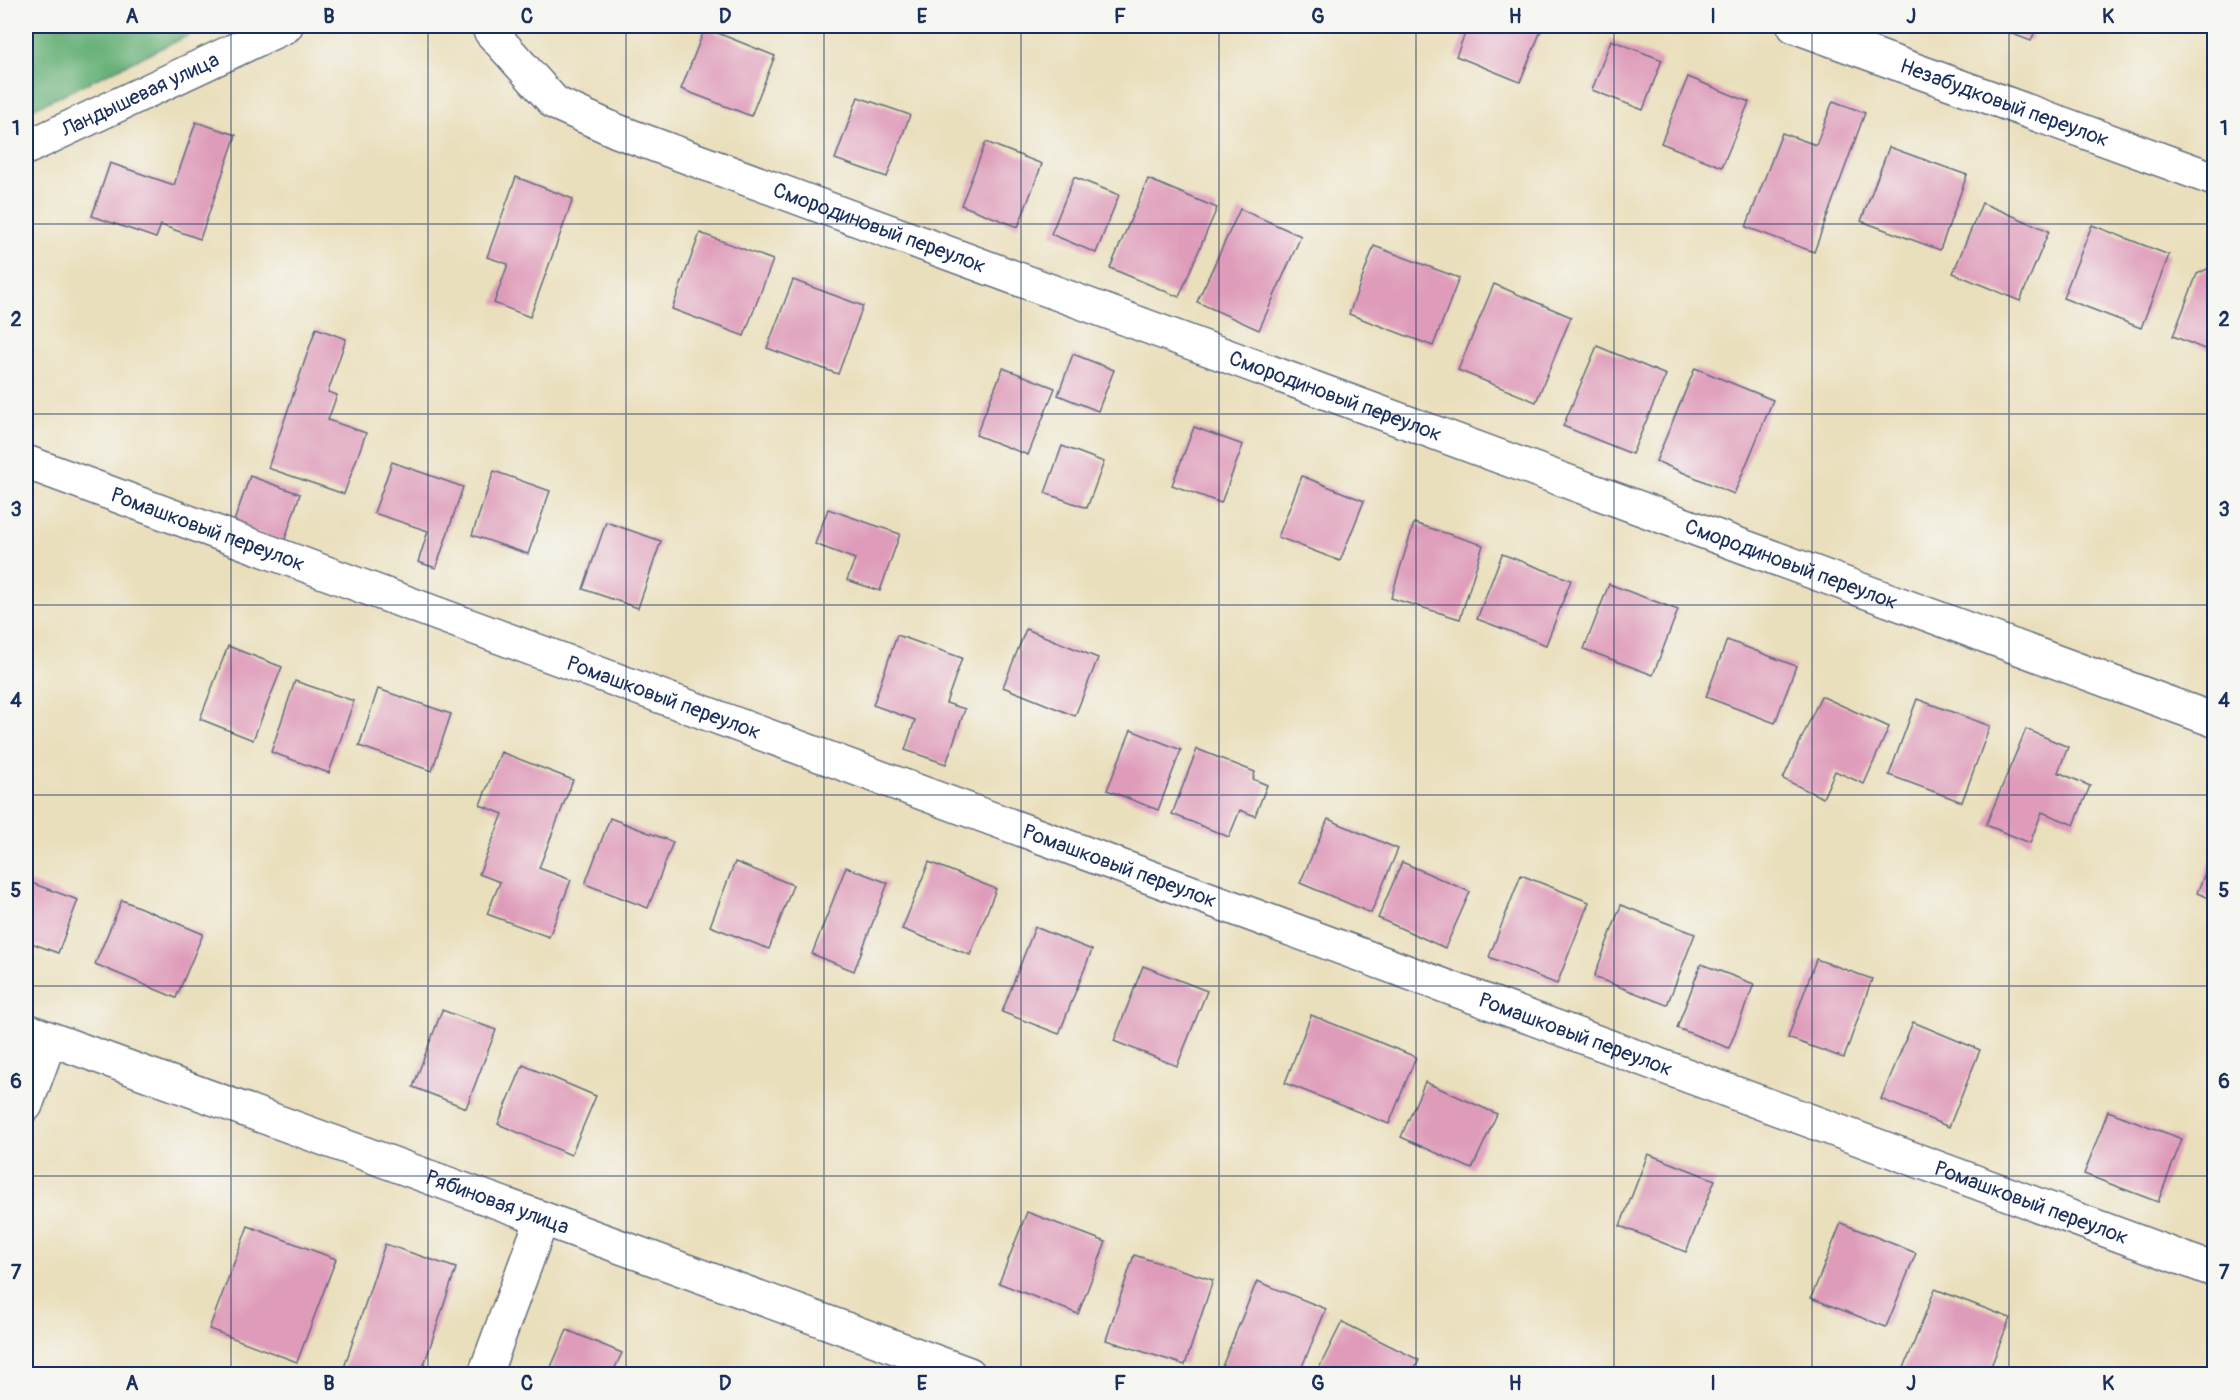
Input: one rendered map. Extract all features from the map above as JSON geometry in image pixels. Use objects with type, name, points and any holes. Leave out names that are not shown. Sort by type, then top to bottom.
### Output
[{"type":"street","name":"Ландышевая улица","points":[[26,148],[286,26]]},
{"type":"street","name":"Смородиновый переулок","points":[[488,26],[555,103],[616,130],[2214,720]]},
{"type":"street","name":"Незабудковый переулок","points":[[1794,26],[2214,179]]},
{"type":"street","name":"Ромашковый переулок","points":[[26,462],[2214,1270]]},
{"type":"street","points":[[26,1105],[38,1035]]},
{"type":"street","name":"Рябиновая улица","points":[[38,1035],[969,1374]]},
{"type":"street","points":[[485,1374],[542,1219]]},
{"type":"green space","points":[[26,26],[208,26],[26,112]]},
{"type":"building","points":[[1468,26],[1543,26],[1520,82],[1456,56]]},
{"type":"building","points":[[1992,26],[2037,26],[2031,41]]},
{"type":"building","points":[[705,28],[775,56],[751,116],[681,89]]},
{"type":"building","points":[[1611,40],[1662,60],[1643,110],[1592,90]]},
{"type":"building","points":[[1688,77],[1749,102],[1722,167],[1661,143]]},
{"type":"building","points":[[858,97],[910,115],[887,177],[835,159]]},
{"type":"building","points":[[1833,101],[1865,113],[1814,252],[1746,227],[1782,133],[1816,145]]},
{"type":"building","points":[[196,122],[236,135],[200,239],[161,225],[156,238],[92,216],[110,163],[174,185]]},
{"type":"building","points":[[986,142],[1042,164],[1018,227],[961,205]]},
{"type":"building","points":[[1889,147],[1967,175],[1940,250],[1861,221]]},
{"type":"building","points":[[516,177],[573,199],[530,317],[494,303],[508,264],[487,257]]},
{"type":"building","points":[[1074,177],[1119,195],[1096,253],[1051,234]]},
{"type":"building","points":[[1148,179],[1217,208],[1179,297],[1110,268]]},
{"type":"building","points":[[1982,203],[2049,231],[2020,301],[1953,273]]},
{"type":"building","points":[[1240,209],[1301,236],[1259,330],[1197,302]]},
{"type":"building","points":[[2092,225],[2169,255],[2141,328],[2063,298]]},
{"type":"building","points":[[700,233],[773,260],[744,336],[672,309]]},
{"type":"building","points":[[1374,246],[1459,278],[1433,346],[1349,314]]},
{"type":"building","points":[[2211,267],[2214,268],[2214,353],[2173,336],[2197,274]]},
{"type":"building","points":[[793,280],[863,306],[838,374],[767,348]]},
{"type":"building","points":[[1494,284],[1571,317],[1536,402],[1458,370]]},
{"type":"building","points":[[316,328],[346,339],[328,392],[337,395],[328,420],[366,433],[344,494],[268,468]]},
{"type":"building","points":[[1597,346],[1666,375],[1632,454],[1563,426]]},
{"type":"building","points":[[1073,354],[1114,370],[1098,411],[1058,395]]},
{"type":"building","points":[[1003,368],[1055,388],[1028,455],[976,435]]},
{"type":"building","points":[[1695,368],[1773,400],[1734,494],[1656,461]]},
{"type":"building","points":[[1194,427],[1243,445],[1221,503],[1172,485]]},
{"type":"building","points":[[1062,446],[1104,462],[1087,508],[1045,493]]},
{"type":"building","points":[[392,462],[463,487],[436,568],[418,562],[428,531],[374,513]]},
{"type":"building","points":[[494,471],[550,491],[528,554],[472,535]]},
{"type":"building","points":[[250,476],[300,494],[284,542],[233,524]]},
{"type":"building","points":[[1302,476],[1364,501],[1340,561],[1278,537]]},
{"type":"building","points":[[828,509],[900,534],[880,591],[847,580],[855,559],[815,544]]},
{"type":"building","points":[[606,522],[661,541],[638,608],[583,589]]},
{"type":"building","points":[[1414,523],[1483,545],[1460,619],[1391,598]]},
{"type":"building","points":[[1502,554],[1571,580],[1546,645],[1477,619]]},
{"type":"building","points":[[1609,584],[1678,610],[1653,675],[1584,649]]},
{"type":"building","points":[[1026,629],[1098,658],[1075,716],[1003,687]]},
{"type":"building","points":[[897,635],[962,658],[946,703],[965,709],[946,764],[905,750],[915,720],[873,705]]},
{"type":"building","points":[[1727,640],[1796,666],[1775,723],[1706,697]]},
{"type":"building","points":[[228,646],[282,667],[253,740],[200,719]]},
{"type":"building","points":[[295,681],[354,701],[329,773],[271,752]]},
{"type":"building","points":[[378,689],[451,714],[432,771],[359,746]]},
{"type":"building","points":[[1821,696],[1889,727],[1864,784],[1835,771],[1823,798],[1783,779]]},
{"type":"building","points":[[1917,699],[1990,726],[1962,802],[1889,775]]},
{"type":"building","points":[[2026,729],[2068,747],[2058,772],[2090,786],[2074,825],[2042,812],[2030,843],[1986,825]]},
{"type":"building","points":[[1131,730],[1181,750],[1158,810],[1107,790]]},
{"type":"building","points":[[1197,749],[1255,772],[1253,779],[1267,785],[1255,816],[1240,810],[1229,837],[1172,814]]},
{"type":"building","points":[[501,752],[573,780],[539,868],[571,880],[549,937],[487,914],[500,882],[479,874],[503,814],[480,805]]},
{"type":"building","points":[[610,818],[673,842],[648,908],[585,884]]},
{"type":"building","points":[[1328,819],[1398,849],[1371,913],[1300,883]]},
{"type":"building","points":[[2214,851],[2214,900],[2197,893]]},
{"type":"building","points":[[735,862],[793,885],[769,949],[710,926]]},
{"type":"building","points":[[929,862],[996,889],[970,955],[902,929]]},
{"type":"building","points":[[1402,862],[1470,892],[1445,948],[1378,918]]},
{"type":"building","points":[[846,867],[888,883],[854,971],[812,954]]},
{"type":"building","points":[[1521,875],[1589,902],[1557,984],[1489,957]]},
{"type":"building","points":[[26,881],[78,900],[58,953],[26,941]]},
{"type":"building","points":[[122,900],[203,934],[176,998],[95,964]]},
{"type":"building","points":[[1621,905],[1695,934],[1667,1005],[1594,977]]},
{"type":"building","points":[[1035,927],[1092,950],[1059,1034],[1002,1012]]},
{"type":"building","points":[[1816,959],[1872,979],[1844,1058],[1788,1038]]},
{"type":"building","points":[[1701,964],[1754,984],[1729,1048],[1677,1028]]},
{"type":"building","points":[[1143,966],[1207,991],[1177,1066],[1114,1041]]},
{"type":"building","points":[[442,1010],[496,1030],[466,1108],[413,1087]]},
{"type":"building","points":[[1311,1015],[1416,1057],[1389,1124],[1285,1083]]},
{"type":"building","points":[[1913,1022],[1980,1050],[1949,1127],[1881,1099]]},
{"type":"building","points":[[523,1065],[596,1096],[571,1155],[498,1124]]},
{"type":"building","points":[[1425,1082],[1497,1114],[1472,1169],[1401,1137]]},
{"type":"building","points":[[2108,1111],[2182,1139],[2158,1202],[2084,1174]]},
{"type":"building","points":[[1648,1154],[1715,1180],[1686,1252],[1620,1226]]},
{"type":"building","points":[[1027,1212],[1106,1242],[1078,1314],[999,1283]]},
{"type":"building","points":[[1841,1223],[1916,1253],[1886,1327],[1811,1298]]},
{"type":"building","points":[[248,1226],[336,1259],[297,1362],[209,1329]]},
{"type":"building","points":[[385,1244],[456,1268],[421,1374],[342,1374]]},
{"type":"building","points":[[1134,1255],[1213,1280],[1185,1365],[1106,1340]]},
{"type":"building","points":[[1257,1281],[1326,1309],[1299,1374],[1219,1374]]},
{"type":"building","points":[[1935,1289],[2010,1318],[1988,1374],[1921,1374],[1904,1368]]},
{"type":"building","points":[[1342,1322],[1419,1360],[1412,1374],[1316,1374]]},
{"type":"building","points":[[567,1330],[622,1353],[612,1374],[548,1374]]}]
